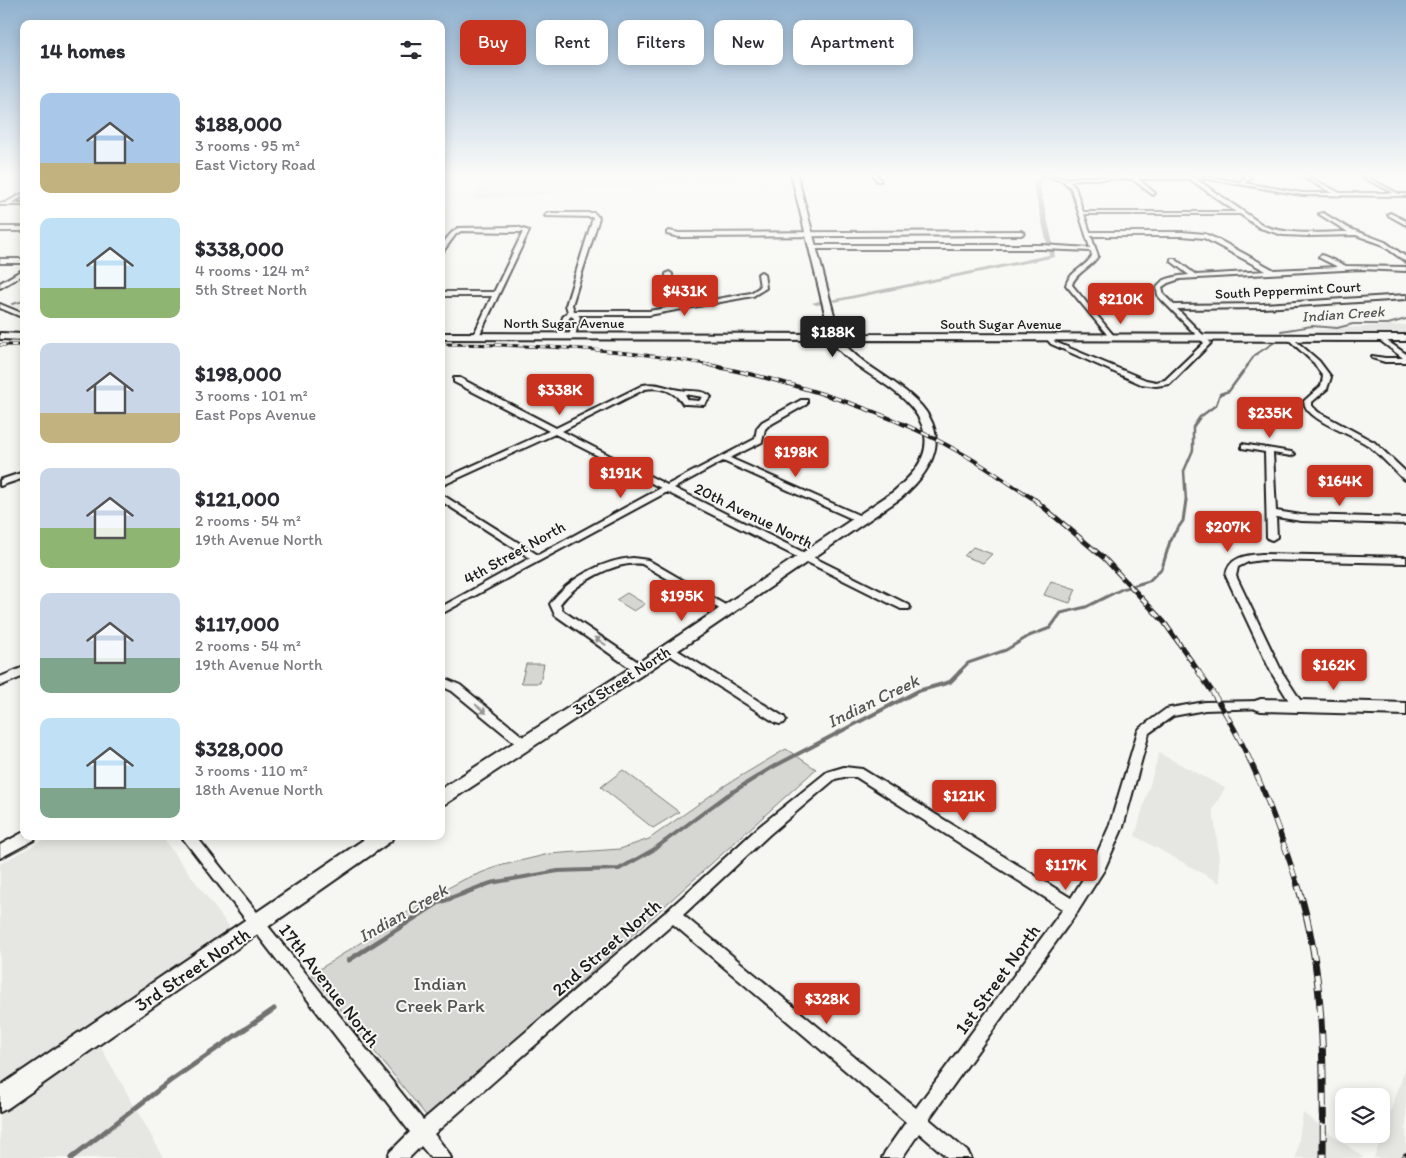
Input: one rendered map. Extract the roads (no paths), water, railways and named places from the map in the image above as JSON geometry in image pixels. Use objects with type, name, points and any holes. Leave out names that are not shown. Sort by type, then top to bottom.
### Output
[{"type":"street","points":[[0,229],[20,228]]},
{"type":"street","points":[[570,313],[569,305],[593,228]]},
{"type":"street","points":[[808,228],[836,338]]},
{"type":"street","points":[[1086,228],[1094,250],[1094,260],[1071,278],[1069,285],[1112,337]]},
{"type":"street","points":[[1265,228],[1278,232],[1356,233]]},
{"type":"street","points":[[1347,228],[1383,243],[1406,260]]},
{"type":"street","points":[[445,247],[458,230],[517,229],[526,231],[476,336]]},
{"type":"street","points":[[669,233],[679,235],[1022,234]]},
{"type":"street","points":[[1088,234],[1182,234],[1205,236],[1275,273]]},
{"type":"street","points":[[813,247],[1048,247],[1094,250]]},
{"type":"street","points":[[1322,257],[1346,268]]},
{"type":"street","points":[[1173,260],[1195,277]]},
{"type":"street","points":[[0,261],[20,261]]},
{"type":"street","points":[[1049,338],[1053,343],[1144,382],[1156,384],[1167,382],[1208,342],[1158,292],[1158,287],[1168,280],[1346,268],[1406,269]]},
{"type":"street","points":[[0,286],[20,274]]},
{"type":"street","points":[[669,274],[668,306],[671,309]]},
{"type":"street","points":[[560,336],[566,317],[570,313],[649,312],[753,294],[763,288],[761,274]]},
{"type":"street","points":[[445,294],[497,294]]},
{"type":"street","name":"South Peppermint Court","points":[[1172,307],[1263,306],[1406,297]]},
{"type":"street","points":[[0,306],[20,314]]},
{"type":"street","points":[[570,313],[577,317],[572,336]]},
{"type":"street","points":[[0,336],[20,337]]},
{"type":"street","name":"North Sugar Avenue","points":[[445,336],[836,338]]},
{"type":"street","points":[[1289,337],[1317,362],[1327,376],[1324,387],[1308,401],[1308,406],[1311,410],[1371,444],[1406,477]]},
{"type":"street","name":"South Sugar Avenue","points":[[836,338],[1406,338]]},
{"type":"street","name":"3rd Street North","points":[[445,795],[523,743],[640,669],[896,495],[918,476],[925,467],[931,446],[929,427],[921,412],[908,398],[851,360],[842,350],[836,338]]},
{"type":"street","points":[[1380,338],[1406,358]]},
{"type":"street","points":[[1374,357],[1385,360],[1406,358]]},
{"type":"street","name":"20th Avenue North","points":[[457,380],[905,607]]},
{"type":"street","points":[[445,481],[556,431],[643,387],[652,384],[659,385],[680,393]]},
{"type":"street","name":"4th Street North","points":[[445,609],[759,440],[761,428],[765,424],[804,402]]},
{"type":"street","points":[[1245,446],[1291,454]]},
{"type":"street","points":[[1269,450],[1272,537]]},
{"type":"street","points":[[723,458],[860,519]]},
{"type":"street","points":[[0,483],[20,476]]},
{"type":"street","points":[[445,500],[538,559]]},
{"type":"street","points":[[1271,513],[1300,518],[1406,521]]},
{"type":"street","points":[[1298,706],[1277,672],[1232,576],[1231,570],[1235,564],[1243,559],[1262,557],[1406,560]]},
{"type":"street","points":[[640,669],[559,613],[555,604],[559,597],[572,586],[608,567],[631,561],[645,562],[727,609]]},
{"type":"street","points":[[669,649],[780,720]]},
{"type":"street","points":[[0,682],[20,673]]},
{"type":"street","points":[[445,683],[456,688],[523,743]]},
{"type":"street","name":"1st Street North","points":[[891,1158],[1073,907],[1099,866],[1116,827],[1144,731],[1170,712],[1205,706],[1261,706]]},
{"type":"street","points":[[1261,706],[1406,709]]},
{"type":"street","name":"2nd Street North","points":[[396,1158],[422,1133],[673,915],[765,830],[831,776],[844,772],[858,772],[1073,907]]},
{"type":"street","points":[[0,852],[22,840]]},
{"type":"street","name":"17th Avenue North","points":[[191,840],[442,1158]]},
{"type":"street","name":"3rd Street North","points":[[0,1100],[378,840]]},
{"type":"street","points":[[673,915],[962,1158]]},
{"type":"waterway","points":[[1046,228],[1050,244]]},
{"type":"waterway","points":[[835,300],[1053,256],[1051,250]]},
{"type":"waterway","points":[[12,304],[20,302]]},
{"type":"waterway","points":[[816,303],[822,302]]},
{"type":"waterway","name":"Indian Creek","points":[[1281,331],[1312,326],[1337,328],[1353,324],[1388,324],[1406,319]]},
{"type":"waterway","name":"Indian Creek","points":[[1247,366],[1255,355],[1275,342]]},
{"type":"waterway","name":"Indian Creek","points":[[1186,500],[1184,471],[1193,450],[1193,427],[1200,417],[1216,405],[1220,394],[1229,391],[1248,365]]},
{"type":"waterway","name":"Indian Creek","points":[[959,672],[968,663],[1006,650],[1029,636],[1050,628],[1061,613],[1086,607],[1122,589],[1149,581],[1162,568],[1171,538],[1183,521],[1186,500]]},
{"type":"waterway","name":"Indian Creek","points":[[480,887],[491,883],[558,871],[619,869],[653,850],[726,796],[771,768],[918,691],[950,682],[961,671]]},
{"type":"waterway","name":"Indian Creek","points":[[349,960],[438,903],[483,886]]},
{"type":"waterway","name":"Indian Creek","points":[[71,1158],[170,1081],[274,1009]]},
{"type":"railway","points":[[445,344],[510,345],[613,351],[715,366]]},
{"type":"railway","points":[[0,345],[20,345]]},
{"type":"railway","points":[[709,365],[807,389],[871,411],[933,438],[963,454],[1037,501]]},
{"type":"railway","points":[[1035,500],[1104,558],[1164,622],[1199,672]]},
{"type":"railway","points":[[1198,671],[1230,721],[1257,775],[1279,830],[1298,887]]},
{"type":"railway","points":[[1298,886],[1307,918],[1318,986],[1323,1055],[1323,1158]]},
{"type":"park label","name":"Indian Creek Park","points":[[440,994]]}]
